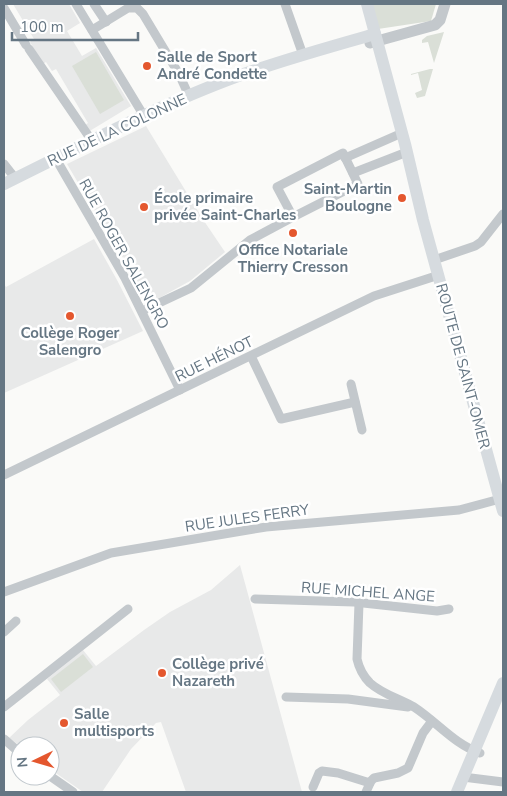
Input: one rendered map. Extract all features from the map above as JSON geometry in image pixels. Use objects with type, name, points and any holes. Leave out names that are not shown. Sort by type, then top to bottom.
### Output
[{"type":"main road","name":"ROUTE DE SAINT-OMER","points":[[359,4],[373,39]]},
{"type":"main road","name":"ROUTE DE SAINT-OMER","points":[[367,4],[373,39],[403,154],[439,275],[502,505]]},
{"type":"main road","name":"RUE DE LA COLONNE","points":[[9,181],[144,116],[237,76],[304,55],[373,39]]},
{"type":"main road","points":[[464,792],[467,777],[503,683]]},
{"type":"main road","points":[[477,752],[503,697]]},
{"type":"main road","points":[[457,792],[467,777]]},
{"type":"street","points":[[76,4],[144,116]]},
{"type":"street","points":[[94,4],[106,22]]},
{"type":"street","points":[[285,4],[304,55]]},
{"type":"street","points":[[373,39],[435,25],[440,20],[445,4]]},
{"type":"street","points":[[92,30],[130,7],[140,10],[179,74],[189,96]]},
{"type":"street","points":[[4,8],[28,47],[92,141]]},
{"type":"street","points":[[345,158],[398,134]]},
{"type":"street","points":[[142,311],[191,288],[250,240],[358,184],[343,153],[278,187],[293,217]]},
{"type":"street","points":[[353,173],[403,154]]},
{"type":"street","name":"RUE ROGER SALENGRO","points":[[56,159],[125,278],[180,390]]},
{"type":"street","points":[[4,164],[9,181]]},
{"type":"street","points":[[434,260],[475,246],[503,214]]},
{"type":"street","name":"RUE HÉNOT","points":[[4,475],[380,294],[439,275]]},
{"type":"street","points":[[250,356],[280,419],[355,402]]},
{"type":"street","points":[[351,384],[362,430]]},
{"type":"street","name":"RUE JULES FERRY","points":[[4,592],[111,553],[266,527],[502,505]]},
{"type":"street","name":"RUE MICHEL ANGE","points":[[254,599],[359,603],[433,611],[449,609]]},
{"type":"street","points":[[359,603],[357,655],[361,672],[374,686],[414,707],[456,742],[477,752]]},
{"type":"street","points":[[4,707],[128,609]]},
{"type":"street","points":[[4,632],[16,621]]},
{"type":"street","points":[[286,697],[348,699],[414,707]]},
{"type":"street","points":[[366,792],[374,778],[398,773],[408,768],[423,733],[432,721]]},
{"type":"street","points":[[313,787],[322,770],[370,783]]},
{"type":"street","points":[[467,777],[503,782]]},
{"type":"street","points":[[60,783],[73,792]]},
{"type":"shaded area","points":[[13,4],[69,4],[80,23],[67,31],[82,56],[96,48],[131,106],[88,132],[84,126],[88,123],[56,69],[52,71],[46,62],[43,64],[30,42],[34,39]]},
{"type":"shaded area","points":[[372,4],[436,4],[431,21],[378,29]]},
{"type":"shaded area","points":[[444,32],[434,63],[428,42],[422,43],[422,40],[427,36]]},
{"type":"shaded area","points":[[96,52],[124,100],[100,114],[72,66]]},
{"type":"shaded area","points":[[433,69],[425,96],[417,98],[415,93],[422,90],[418,73],[411,74]]},
{"type":"shaded area","name":"École primaire privée Saint-Charles","points":[[146,126],[225,252],[190,281],[152,302],[146,288],[140,287],[67,164]]},
{"type":"shaded area","name":"Collège Roger Salengro","points":[[94,239],[143,331],[4,393],[4,284],[6,287]]},
{"type":"shaded area","name":"Collège privé Nazareth","points":[[240,565],[302,792],[186,792],[161,722],[156,723],[131,749],[102,792],[83,792],[60,776],[60,736],[11,736],[60,695],[47,679],[83,650],[96,666],[170,612],[211,590]]},
{"type":"shaded area","points":[[83,654],[93,667],[61,692],[51,679]]},
{"type":"place","name":"Salle de Sport André Condette","points":[[147,66]]},
{"type":"place","name":"Saint-Martin Boulogne","points":[[402,198]]},
{"type":"place","name":"École primaire privée Saint-Charles","points":[[144,207]]},
{"type":"place","name":"Office Notariale Thierry Cresson","points":[[293,233]]},
{"type":"place","name":"Collège Roger Salengro","points":[[70,316]]},
{"type":"place","name":"Collège privé Nazareth","points":[[162,673]]},
{"type":"place","name":"Salle multisports","points":[[64,723]]}]
